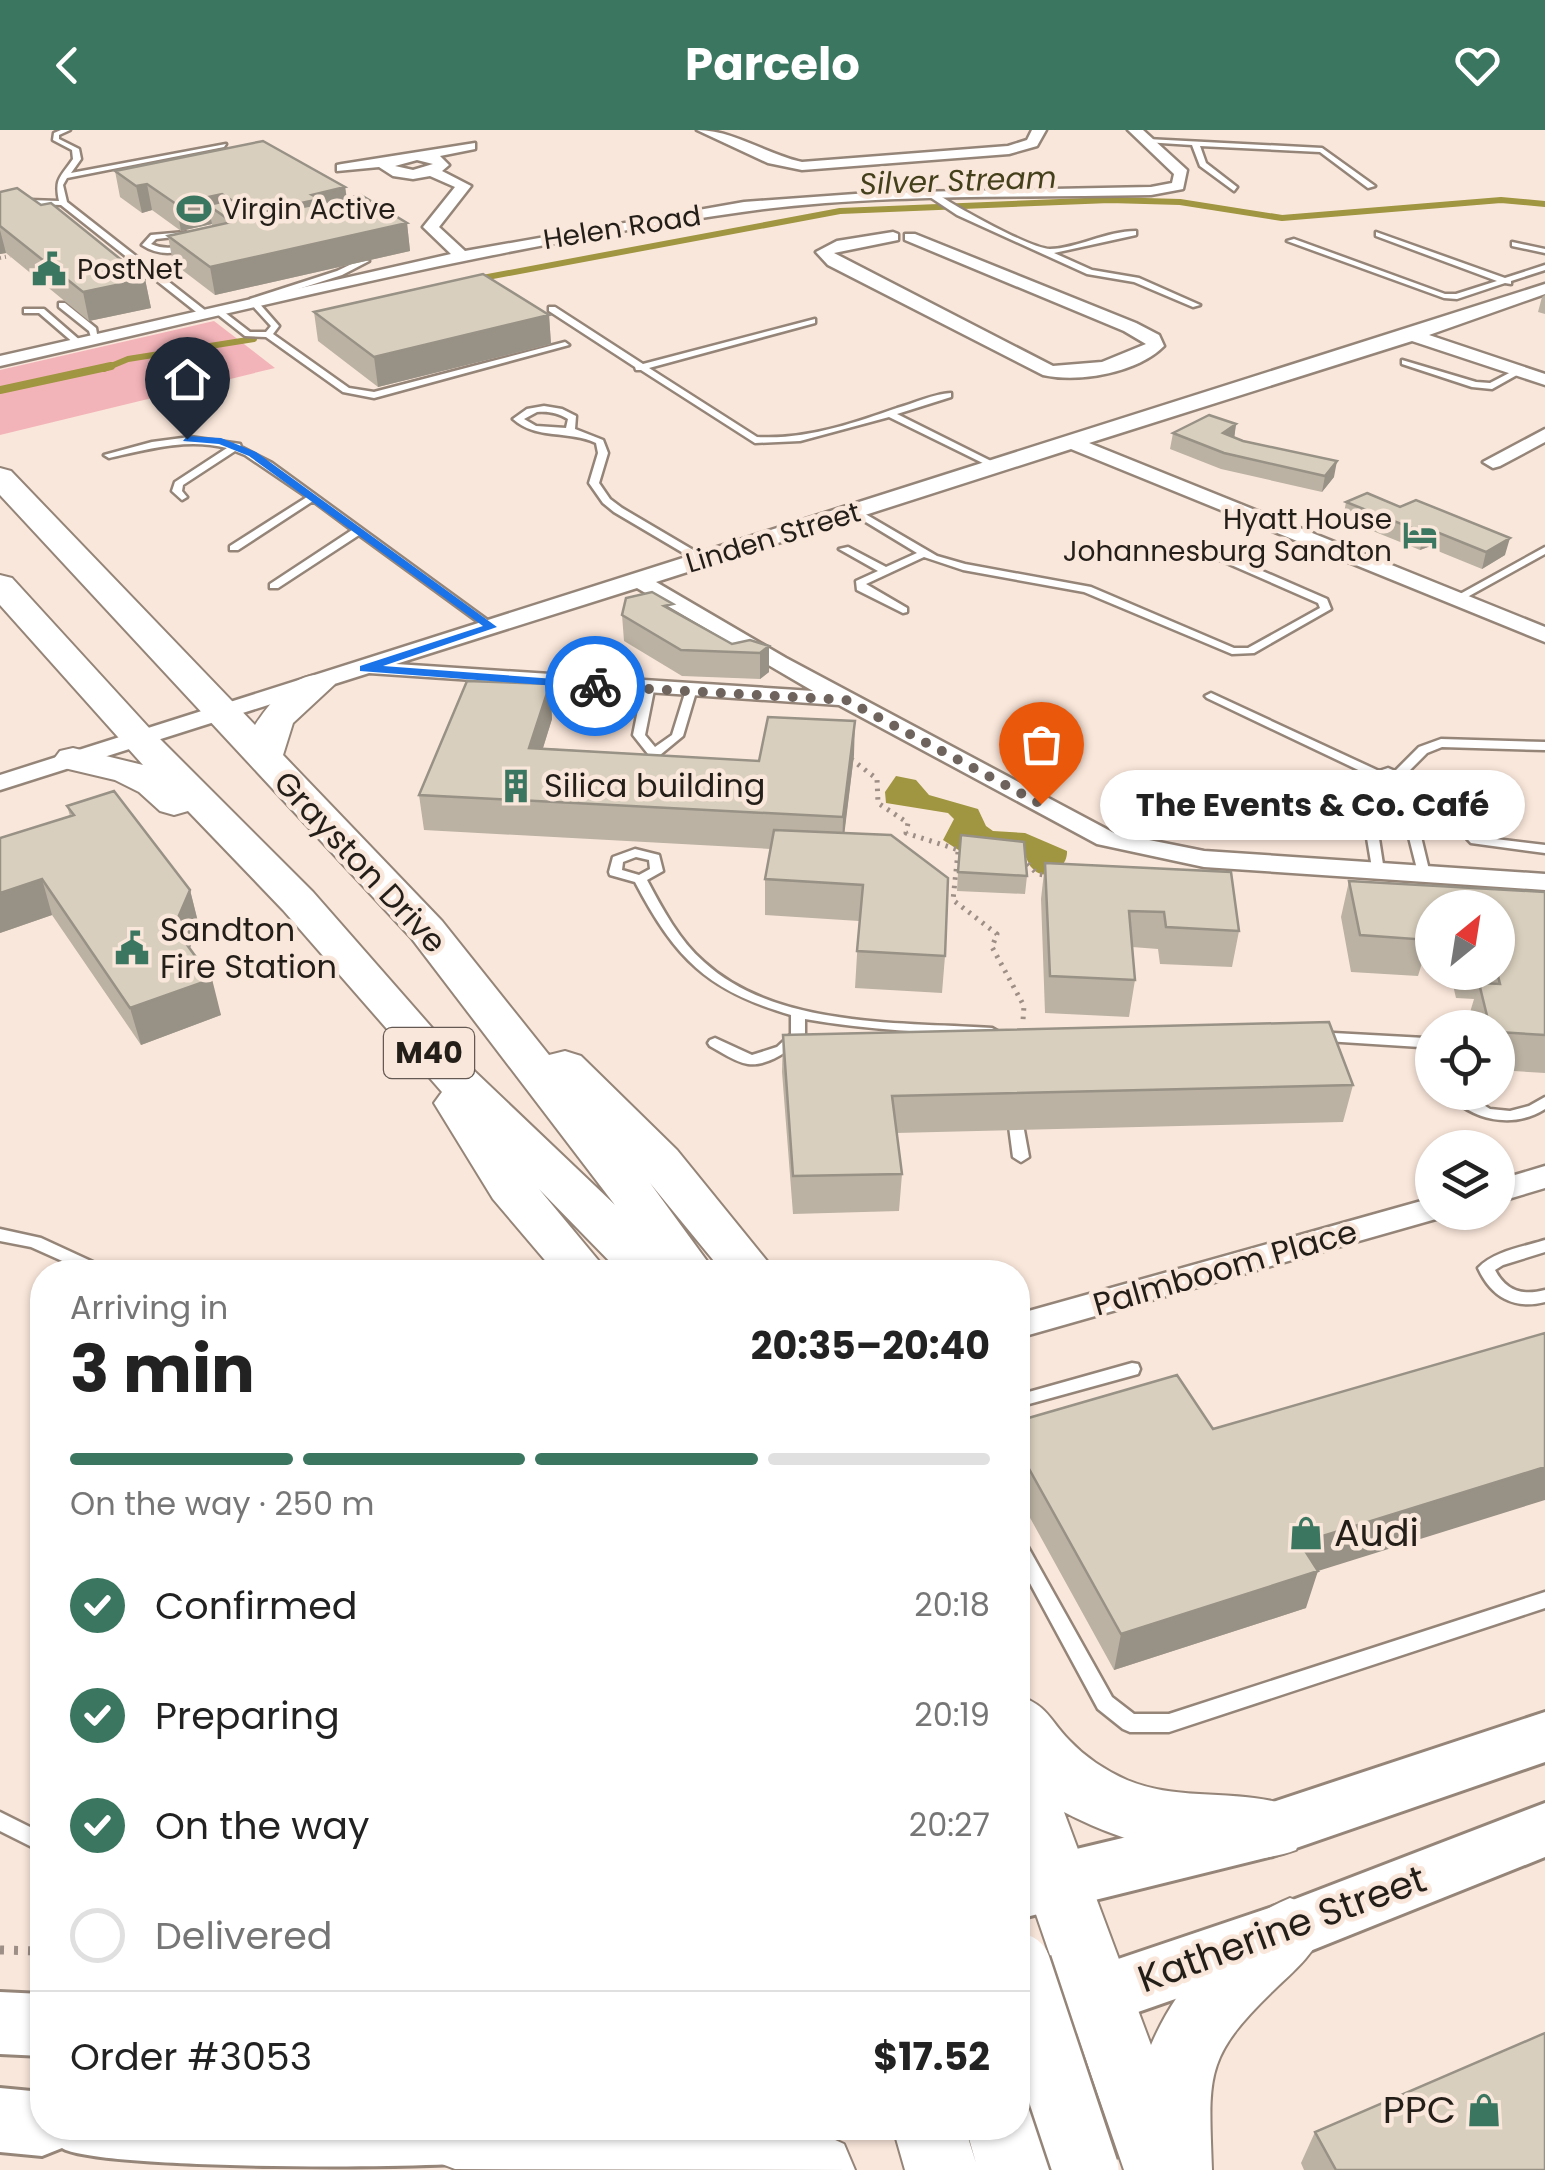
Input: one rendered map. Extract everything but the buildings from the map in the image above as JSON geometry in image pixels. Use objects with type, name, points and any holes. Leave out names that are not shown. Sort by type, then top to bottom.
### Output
[{"type":"main road","name":"Grayston Drive","points":[[0,478],[427,930],[622,1178],[681,1260]]},
{"type":"main road","name":"M40","points":[[0,584],[138,738],[298,901],[432,1056],[638,1260]]},
{"type":"main road","points":[[264,759],[265,738],[275,719],[316,684]]},
{"type":"main road","points":[[73,759],[132,772],[161,789],[217,842],[298,901]]},
{"type":"main road","points":[[427,930],[660,1162],[741,1260]]},
{"type":"main road","points":[[432,1056],[472,1132],[510,1187],[573,1260]]},
{"type":"main road","points":[[1038,1886],[1273,1829],[1545,1737]]},
{"type":"main road","points":[[1030,1738],[1054,1768],[1104,1800],[1182,1826],[1273,1829]]},
{"type":"main road","name":"Katherine Street","points":[[1030,2018],[1290,1930],[1545,1830]]},
{"type":"main road","points":[[1030,1840],[1038,1886],[1097,1996],[1162,2170]]},
{"type":"main road","points":[[1175,2170],[1176,2093],[1182,2054],[1221,1994],[1290,1930]]},
{"type":"main road","points":[[1030,2002],[1086,2170]]},
{"type":"main road","points":[[0,2023],[30,2024]]},
{"type":"main road","points":[[0,2120],[30,2123]]},
{"type":"main road","points":[[145,2140],[337,2145],[384,2140]]},
{"type":"main road","points":[[724,2140],[775,2150],[818,2170]]},
{"type":"main road","points":[[933,2140],[942,2170]]},
{"type":"main road","points":[[1006,2140],[1015,2170]]},
{"type":"street","points":[[706,130],[781,162],[816,166],[1010,150],[1032,143],[1040,130]]},
{"type":"street","name":"Helen Road","points":[[0,361],[462,256],[744,207],[888,221],[939,200],[1160,191],[1178,186],[1182,174],[1141,135]]},
{"type":"street","points":[[342,168],[470,146]]},
{"type":"street","points":[[417,156],[442,162],[432,171]]},
{"type":"street","points":[[390,161],[387,168],[395,172],[432,171],[464,186],[430,227],[462,256]]},
{"type":"street","points":[[888,221],[1115,320],[1146,335],[1155,346],[1083,371],[1060,373],[1039,368],[834,262],[824,252],[888,221]]},
{"type":"street","name":"Linden Street","points":[[0,783],[1545,289]]},
{"type":"street","points":[[1412,334],[1545,380]]},
{"type":"street","points":[[1493,462],[1545,435]]},
{"type":"street","points":[[1072,443],[1545,635]]},
{"type":"street","points":[[637,579],[778,663],[1106,840],[1204,859],[1545,882]]},
{"type":"street","points":[[756,694],[772,685],[778,663]]},
{"type":"street","points":[[364,668],[648,690],[846,700]]},
{"type":"street","points":[[1515,1186],[1545,1177]]},
{"type":"street","name":"Palmboom Place","points":[[1030,1323],[1415,1215]]},
{"type":"lane","points":[[63,203],[61,181],[77,160],[74,149],[56,140],[56,134],[67,130]]},
{"type":"lane","points":[[1141,135],[1195,143],[1322,150],[1371,186]]},
{"type":"lane","points":[[1195,143],[1198,158],[1234,188]]},
{"type":"lane","points":[[61,181],[224,145]]},
{"type":"lane","points":[[939,200],[1074,264],[1111,268],[1124,277],[1196,305]]},
{"type":"lane","points":[[0,201],[63,203],[124,253],[209,311],[248,334],[272,330]]},
{"type":"lane","points":[[1047,252],[1081,246],[1102,236],[1133,233]]},
{"type":"lane","points":[[124,253],[148,247],[175,250],[194,244],[194,238],[185,234],[161,235],[146,242],[148,247]]},
{"type":"lane","points":[[1379,234],[1508,282]]},
{"type":"lane","points":[[1291,241],[1430,294],[1457,297],[1545,267]]},
{"type":"lane","points":[[1515,244],[1545,251]]},
{"type":"lane","points":[[175,250],[190,260]]},
{"type":"lane","points":[[366,261],[253,302],[272,330],[346,390],[368,396],[565,345]]},
{"type":"lane","points":[[62,305],[56,313],[87,340]]},
{"type":"lane","points":[[552,309],[755,440],[801,439],[948,395]]},
{"type":"lane","points":[[27,311],[42,311],[87,340]]},
{"type":"lane","points":[[639,368],[812,321]]},
{"type":"lane","points":[[1405,362],[1475,385],[1492,386],[1520,371]]},
{"type":"lane","points":[[571,428],[573,418],[556,410],[530,410],[518,419],[532,428],[571,428],[602,446],[594,483],[606,500],[702,559]]},
{"type":"lane","points":[[888,413],[998,467]]},
{"type":"lane","points":[[109,455],[187,439],[237,446],[492,627]]},
{"type":"lane","points":[[182,497],[176,490],[178,484],[237,446]]},
{"type":"lane","points":[[234,548],[313,497]]},
{"type":"lane","points":[[855,512],[924,553],[963,568],[1087,589],[1232,651],[1250,651],[1326,609],[1322,600],[1216,555]]},
{"type":"lane","points":[[274,586],[359,530]]},
{"type":"lane","points":[[844,549],[886,571]]},
{"type":"lane","points":[[1456,599],[1545,550]]},
{"type":"lane","points":[[903,610],[860,584],[924,553]]},
{"type":"lane","points":[[648,690],[639,735],[654,754]]},
{"type":"lane","points":[[646,790],[654,754],[677,736],[690,692]]},
{"type":"lane","points":[[1211,696],[1379,781],[1406,788],[1450,812],[1475,840],[1545,849]]},
{"type":"lane","points":[[1379,781],[1400,774],[1423,750],[1441,743],[1545,746]]},
{"type":"lane","points":[[1400,774],[1408,780],[1406,788],[1424,874]]},
{"type":"lane","points":[[1378,871],[1372,832],[1379,781]]},
{"type":"lane","points":[[636,847],[655,858],[659,866],[653,875],[640,879],[619,876],[613,868],[616,860],[636,847]]},
{"type":"lane","points":[[640,879],[656,908],[700,966],[724,985],[798,1013],[836,1020],[1001,1033],[1003,1048]]},
{"type":"lane","points":[[715,1043],[751,1060],[782,1050],[798,1034],[798,1013]]},
{"type":"lane","points":[[1295,1036],[1415,1042]]},
{"type":"lane","points":[[1484,1110],[1495,1116],[1523,1115],[1545,1102]]},
{"type":"lane","points":[[1015,1119],[1021,1157]]},
{"type":"lane","points":[[0,1235],[34,1242],[74,1260]]},
{"type":"lane","points":[[1545,1246],[1486,1268],[1510,1298],[1528,1302],[1545,1296]]},
{"type":"lane","points":[[1030,1398],[1132,1370]]},
{"type":"lane","points":[[1030,1567],[1105,1703],[1115,1715],[1148,1726],[1169,1724],[1283,1688],[1545,1600]]},
{"type":"lane","points":[[0,1821],[30,1837]]},
{"type":"path","points":[[0,258],[10,256]]},
{"type":"path","points":[[836,756],[850,758],[876,780],[878,803],[908,823],[906,833],[958,852],[974,853]]},
{"type":"path","points":[[958,852],[953,900],[997,934],[992,947],[1024,1006],[1023,1020]]},
{"type":"path","points":[[1005,855],[1021,856],[1037,874],[1056,876]]},
{"type":"path","points":[[0,1950],[30,1951]]},
{"type":"shaded area","points":[[214,321],[275,368],[0,435],[0,370]]},
{"type":"shaded area","points":[[896,776],[916,780],[929,795],[978,809],[993,831],[1025,833],[1067,851],[1064,863],[1055,872],[1044,874],[1032,868],[1024,854],[960,851],[943,840],[954,819],[948,813],[886,803],[885,792]]},
{"type":"waterway","name":"Silver Stream","points":[[477,279],[840,211],[1110,200],[1180,202],[1282,218],[1501,200],[1545,204]]},
{"type":"waterway","name":"Silver Stream","points":[[104,369],[128,359],[254,339]]},
{"type":"waterway","name":"Silver Stream","points":[[0,390],[111,366]]},
{"type":"way so far","points":[[595,686],[846,700],[1041,804]]},
{"type":"place","name":"Virgin Active","points":[[194,209]]},
{"type":"place","name":"PostNet","points":[[49,269]]},
{"type":"place","name":"Hyatt House Johannesburg Sandton","points":[[1420,535]]},
{"type":"place","name":"Silica building","points":[[516,786]]},
{"type":"place","name":"The Events & Co. Café","points":[[1041,804]]},
{"type":"place","name":"Sandton Fire Station","points":[[132,948]]},
{"type":"place","name":"Audi","points":[[1306,1533]]},
{"type":"place","name":"PPC","points":[[1484,2110]]},
{"type":"route","points":[[187,439],[221,442],[252,454],[492,627],[364,668],[595,686]]}]
